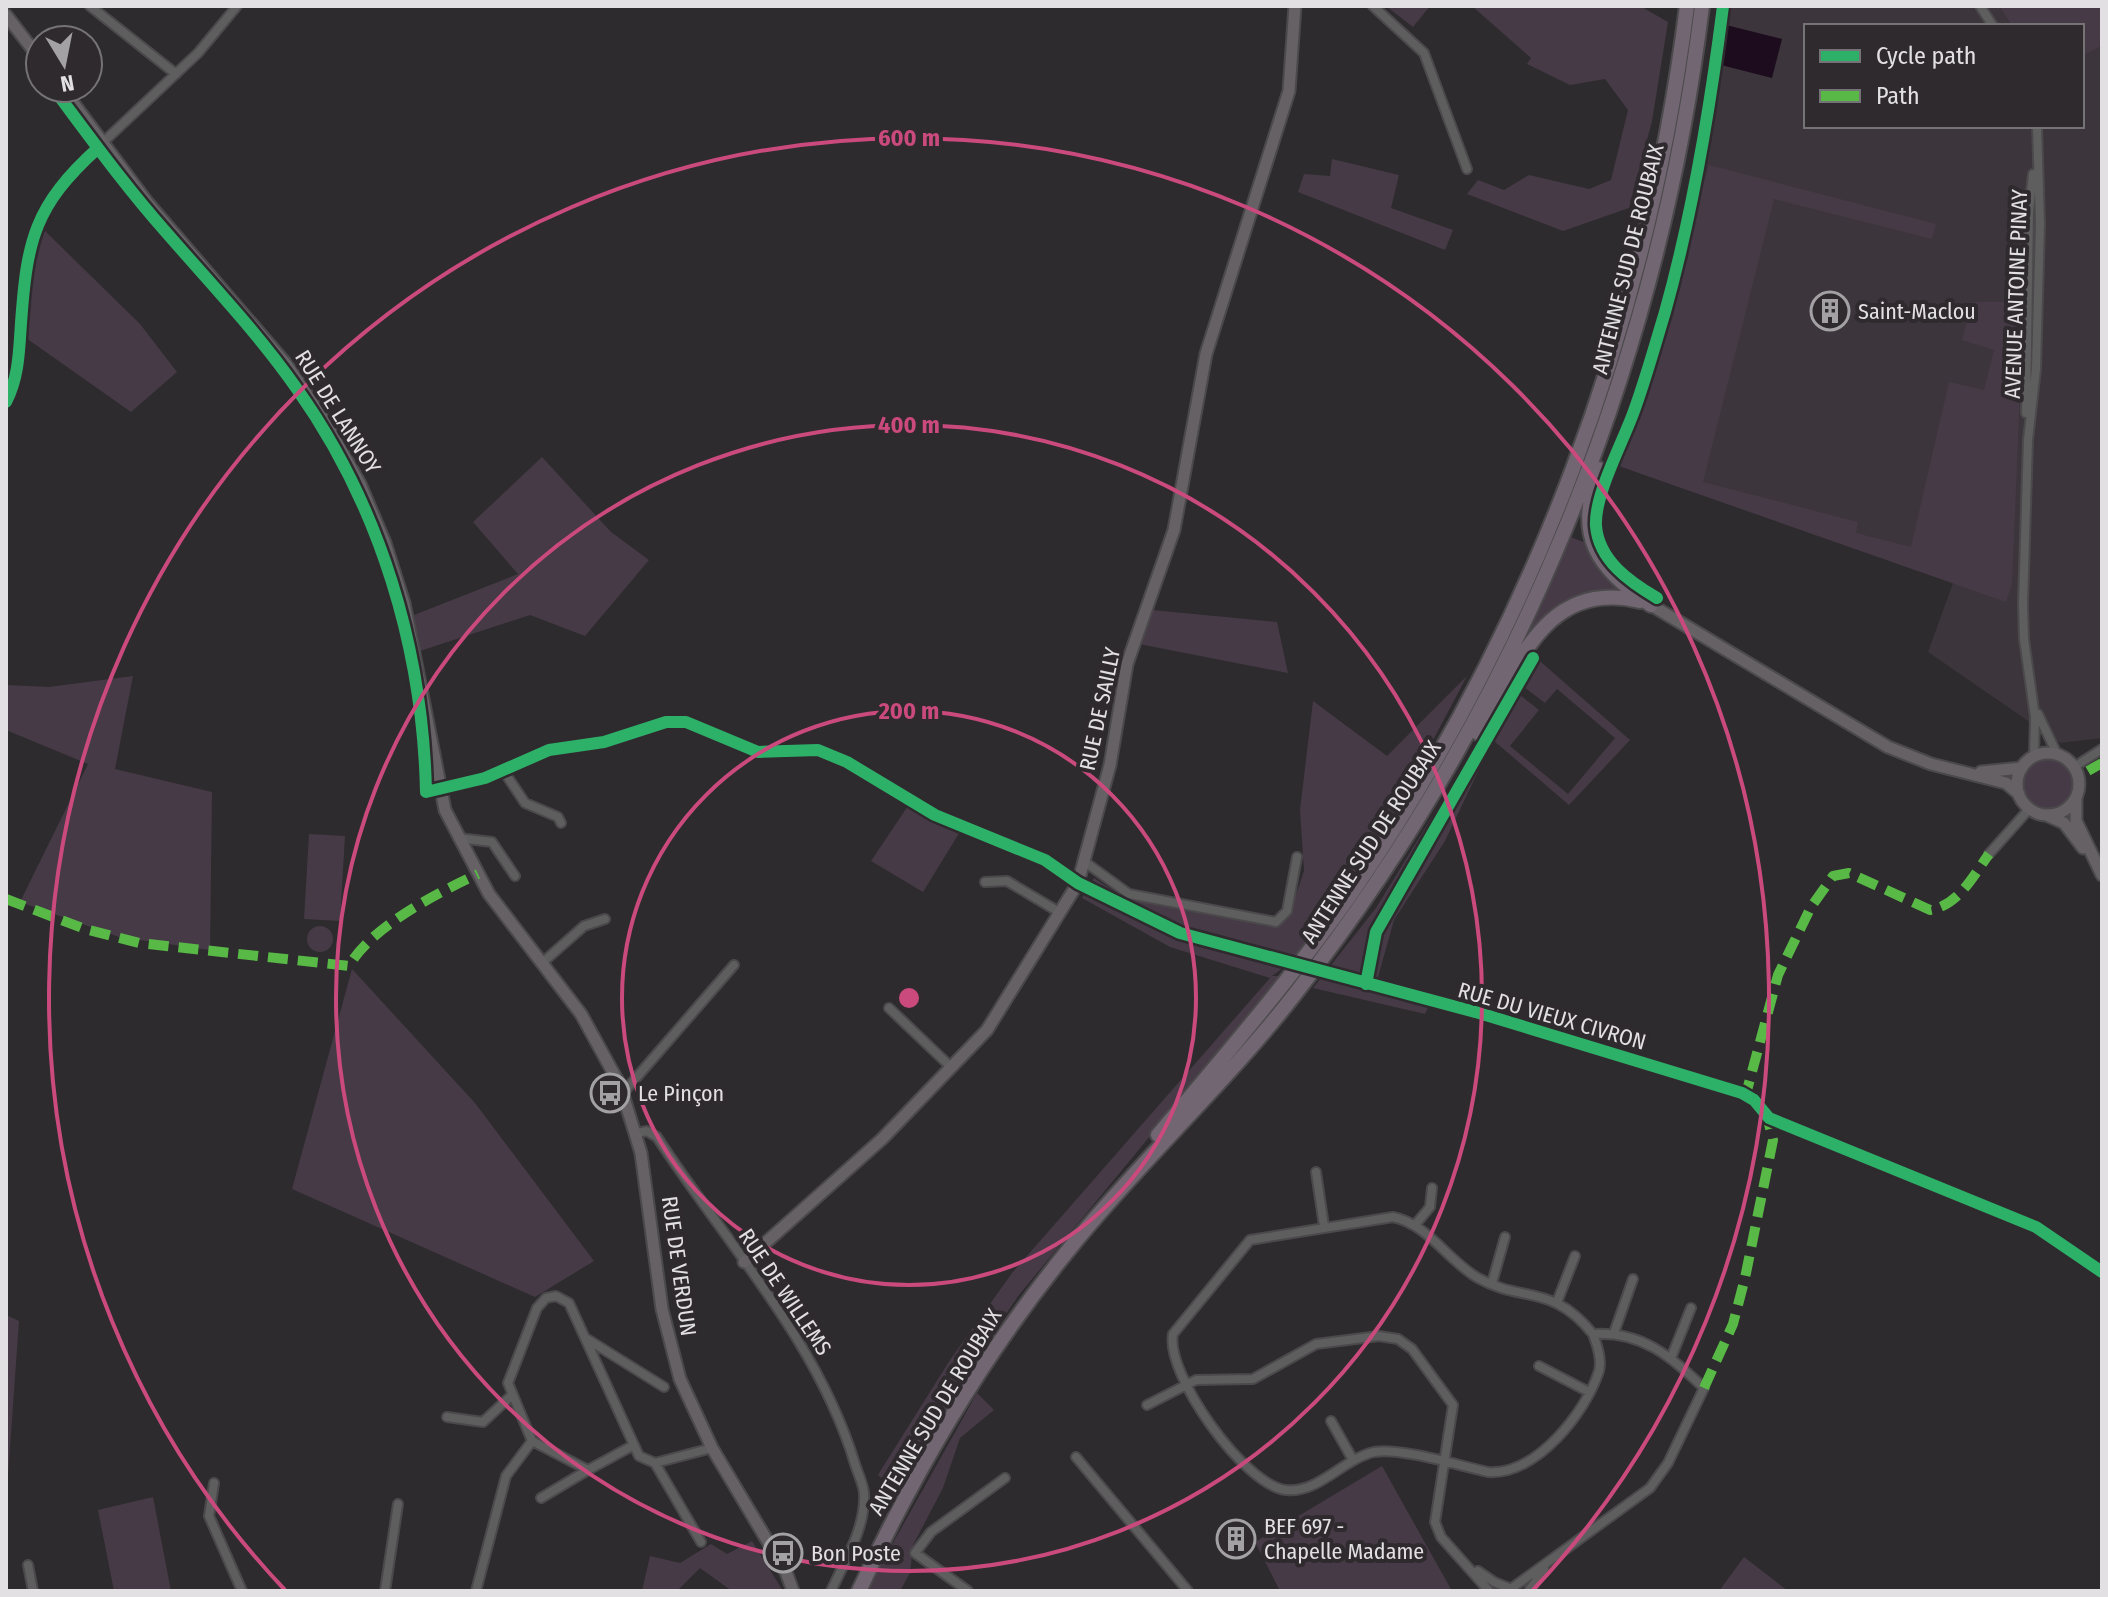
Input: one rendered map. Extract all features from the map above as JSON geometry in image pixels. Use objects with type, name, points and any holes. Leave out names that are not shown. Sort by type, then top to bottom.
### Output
[{"type":"highway","name":"ANTENNE SUD DE ROUBAIX","points":[[852,1591],[925,1450],[1004,1322],[1059,1249],[1267,1006],[1344,903],[1423,782],[1474,691],[1538,557],[1604,382],[1650,220],[1674,100],[1687,6]]},
{"type":"highway","name":"ANTENNE SUD DE ROUBAIX","points":[[859,1591],[935,1446],[1015,1320],[1071,1247],[1242,1060],[1298,991],[1368,895],[1442,777],[1488,695],[1548,570],[1593,458],[1638,324],[1673,181],[1702,6]]},
{"type":"highway","points":[[1638,324],[1631,376],[1591,493],[1588,520],[1594,548],[1605,567],[1651,605]]},
{"type":"highway","points":[[1442,777],[1463,756],[1535,637],[1552,618],[1572,605],[1601,597],[1651,605]]},
{"type":"main road","name":"RUE DE SAILLY","points":[[744,1262],[869,1152],[994,1021],[1078,883],[1110,765],[1127,664],[1162,572],[1177,519],[1206,354],[1289,91],[1295,6]]},
{"type":"main road","points":[[6,15],[24,38]]},
{"type":"main road","name":"RUE DE LANNOY","points":[[72,104],[100,146],[278,353],[320,412],[354,472],[381,532],[404,603],[439,789],[458,838],[489,894],[529,948]]},
{"type":"main road","points":[[1651,605],[1888,747],[1922,762],[2006,783],[2030,808],[2066,825],[2101,873]]},
{"type":"main road","points":[[2019,794],[2017,782],[2022,768],[2034,756],[2057,754],[2074,767],[2079,782],[2076,821],[2101,873]]},
{"type":"main road","points":[[1964,772],[2022,768]]},
{"type":"main road","points":[[2046,815],[2063,811],[2076,798]]},
{"type":"main road","name":"RUE DE VERDUN","points":[[529,948],[587,1023],[623,1093],[636,1133],[670,1346],[687,1397],[712,1448],[786,1572],[793,1591]]},
{"type":"main road","points":[[786,1572],[800,1591]]},
{"type":"street","points":[[90,6],[176,74]]},
{"type":"street","points":[[1373,6],[1424,53],[1467,169]]},
{"type":"street","points":[[1980,6],[1992,24]]},
{"type":"street","points":[[6,402],[17,374],[25,271],[31,241],[60,184],[176,74],[232,8]]},
{"type":"street","name":"AVENUE ANTOINE PINAY","points":[[2034,756],[2034,701],[2023,629],[2029,204],[2037,128]]},
{"type":"street","name":"AVENUE ANTOINE PINAY","points":[[2028,440],[2036,369],[2040,216],[2036,150]]},
{"type":"street","points":[[2027,295],[2038,296]]},
{"type":"street","name":"AVENUE ANTOINE PINAY","points":[[2034,701],[2049,743],[2057,754]]},
{"type":"street","points":[[2074,767],[2102,749]]},
{"type":"street","points":[[503,770],[525,803],[558,817],[561,823]]},
{"type":"street","points":[[1989,854],[2030,808]]},
{"type":"street","points":[[458,838],[492,842],[515,876]]},
{"type":"street","points":[[1085,862],[1129,894],[1276,922],[1287,911],[1297,857]]},
{"type":"street","points":[[985,882],[1007,881],[1059,912]]},
{"type":"street","name":"RUE DU VIEUX CIVRON","points":[[1078,883],[1180,933],[1479,1013],[1746,1094]]},
{"type":"street","points":[[542,963],[584,926],[605,919]]},
{"type":"street","points":[[623,1093],[734,965]]},
{"type":"street","points":[[889,1008],[952,1068]]},
{"type":"street","name":"RUE DE WILLEMS","points":[[636,1133],[647,1131],[657,1137],[812,1361],[844,1429],[863,1485],[860,1526],[831,1591]]},
{"type":"street","points":[[1316,1172],[1324,1226]]},
{"type":"street","points":[[1415,1225],[1430,1207],[1432,1188]]},
{"type":"street","points":[[1393,1217],[1415,1225],[1471,1273],[1492,1283],[1557,1302],[1593,1334],[1600,1363],[1589,1392],[1564,1431],[1514,1469],[1498,1473],[1391,1451],[1372,1453],[1353,1460],[1300,1490],[1274,1488],[1235,1452],[1184,1385],[1172,1350],[1173,1334],[1246,1244],[1264,1235],[1393,1217]]},
{"type":"street","points":[[1492,1283],[1505,1237]]},
{"type":"street","points":[[1557,1302],[1575,1256]]},
{"type":"street","points":[[1614,1333],[1633,1279]]},
{"type":"street","points":[[588,1470],[532,1441],[511,1396],[509,1377],[534,1317],[546,1298],[561,1297],[569,1303],[632,1446],[639,1456],[655,1463],[701,1542]]},
{"type":"street","points":[[1671,1358],[1691,1308]]},
{"type":"street","points":[[1499,1591],[1513,1589],[1650,1488],[1682,1437],[1704,1388],[1649,1343],[1614,1333],[1593,1334]]},
{"type":"street","points":[[1147,1405],[1184,1385],[1206,1378],[1253,1379],[1316,1344],[1388,1336],[1412,1349],[1453,1405],[1435,1522],[1439,1533],[1489,1591]]},
{"type":"street","points":[[586,1339],[664,1387]]},
{"type":"street","points":[[1539,1366],[1589,1392]]},
{"type":"street","points":[[447,1417],[483,1422],[511,1396]]},
{"type":"street","points":[[1331,1421],[1353,1460]]},
{"type":"street","points":[[476,1591],[506,1476],[532,1441]]},
{"type":"street","points":[[541,1498],[632,1446]]},
{"type":"street","points":[[655,1463],[712,1448]]},
{"type":"street","points":[[1076,1457],[1188,1591]]},
{"type":"street","points":[[968,1591],[915,1553],[927,1535],[1005,1478]]},
{"type":"street","points":[[214,1483],[209,1516],[242,1591]]},
{"type":"street","points":[[385,1591],[398,1504]]},
{"type":"street","points":[[1456,1552],[1494,1582],[1513,1589]]},
{"type":"street","points":[[1529,1591],[1555,1558]]},
{"type":"street","points":[[28,1565],[33,1591]]},
{"type":"shaded area","points":[[1386,6],[1430,6],[1413,27]]},
{"type":"shaded area","points":[[1472,6],[1640,6],[1668,22],[1652,121],[1629,208],[1563,231],[1467,194],[1478,180],[1504,190],[1529,175],[1589,189],[1611,180],[1628,110],[1605,79],[1570,85],[1527,64],[1531,58]]},
{"type":"shaded area","points":[[1727,6],[1999,6],[2011,24],[1804,24],[1804,128],[2084,128],[2084,55],[2102,46],[2102,738],[2060,743],[1928,652],[1953,583],[1619,466],[1682,270]]},
{"type":"shaded area","points":[[1999,6],[2102,6],[2102,46],[2084,55],[2084,24],[2011,24]]},
{"type":"shaded area","points":[[1726,25],[1782,39],[1772,78],[1721,65]]},
{"type":"shaded area","points":[[1332,159],[1399,175],[1391,208],[1453,230],[1445,250],[1298,192],[1304,174],[1330,176]]},
{"type":"shaded area","points":[[1709,165],[1936,224],[1932,239],[1774,199],[1703,482],[1858,522],[1856,533],[1911,547],[1949,382],[1984,390],[1994,350],[1962,340],[1972,302],[2009,302],[2023,320],[2012,584],[2006,602],[1619,466]]},
{"type":"shaded area","points":[[42,228],[140,324],[177,372],[131,412],[26,338],[32,256]]},
{"type":"shaded area","points":[[542,457],[611,532],[649,560],[585,636],[530,615],[420,651],[414,615],[518,574],[473,522]]},
{"type":"shaded area","points":[[1568,536],[1586,543],[1598,568],[1621,589],[1619,594],[1587,598],[1563,606],[1543,621],[1523,646],[1520,645]]},
{"type":"shaded area","points":[[1152,610],[1277,622],[1288,673],[1139,644]]},
{"type":"shaded area","points":[[1533,655],[1630,740],[1569,805],[1493,740],[1445,841],[1394,920],[1378,977],[1434,995],[1425,1014],[1313,988],[1376,908],[1511,688],[1539,710],[1510,746],[1568,794],[1615,738],[1557,689],[1545,703],[1516,681]]},
{"type":"shaded area","points":[[133,676],[115,769],[212,792],[210,950],[119,937],[20,902],[88,764],[6,730],[6,685],[49,687]]},
{"type":"shaded area","points":[[1467,676],[1396,810],[1298,957],[1272,976],[1282,976],[1019,1295],[977,1356],[896,1492],[878,1475],[950,1360],[1012,1273],[1270,978],[1170,947],[1082,898],[1094,878],[1122,896],[1277,926],[1288,918],[1304,871],[1300,810],[1313,701],[1387,756]]},
{"type":"shaded area","points":[[2048,758],[2066,766],[2074,784],[2066,802],[2048,810],[2030,802],[2022,784],[2030,766]]},
{"type":"shaded area","points":[[908,806],[961,830],[923,892],[871,861]]},
{"type":"shaded area","points":[[309,834],[345,836],[340,921],[304,919]]},
{"type":"shaded area","points":[[320,926],[329,930],[333,939],[329,948],[320,952],[311,948],[307,939],[311,930]]},
{"type":"shaded area","points":[[352,969],[475,1103],[594,1261],[535,1297],[292,1189]]},
{"type":"shaded area","points":[[6,1315],[19,1321],[6,1504]]},
{"type":"shaded area","points":[[977,1393],[994,1410],[960,1438],[943,1488],[913,1545],[910,1573],[900,1591],[866,1591]]},
{"type":"shaded area","points":[[1382,1466],[1452,1591],[1280,1591],[1255,1542]]},
{"type":"shaded area","points":[[153,1497],[171,1591],[114,1591],[98,1510]]},
{"type":"shaded area","points":[[752,1541],[783,1591],[732,1591],[700,1568],[677,1591],[642,1591],[650,1556],[680,1563],[711,1544],[727,1554]]},
{"type":"shaded area","points":[[1744,1557],[1788,1591],[1719,1591]]},
{"type":"marked path","points":[[2088,771],[2102,763]]},
{"type":"marked path","points":[[1751,1098],[1746,1094],[1778,975],[1811,907],[1833,876],[1849,873],[1930,910],[1957,896],[1989,854]]},
{"type":"marked path","points":[[6,899],[85,929],[139,943],[349,966],[373,938],[406,912],[478,874]]},
{"type":"marked path","points":[[1704,1388],[1733,1324],[1745,1278],[1773,1140],[1767,1116]]},
{"type":"cycle path","points":[[1657,598],[1636,585],[1610,560],[1598,538],[1597,513],[1604,484],[1642,386],[1675,274],[1700,160],[1723,6]]},
{"type":"cycle path","points":[[65,104],[136,196],[282,368],[326,434],[352,481],[374,530],[406,632],[423,738],[426,792],[485,778],[549,750],[604,742],[666,722],[686,722],[758,752],[818,750],[847,762],[935,815],[1045,860],[1078,883],[1180,933],[1479,1013],[1742,1093],[1754,1100],[1769,1118],[2036,1227],[2102,1272]]},
{"type":"cycle path","points":[[6,402],[16,373],[23,294],[31,246],[38,226],[60,188],[98,148]]},
{"type":"cycle path","points":[[1366,984],[1376,932],[1533,658]]},
{"type":"place","name":"Saint-Maclou","points":[[1830,311]]},
{"type":"place","name":"Le Pinçon","points":[[610,1093]]},
{"type":"place","name":"BEF 697 - Chapelle Madame","points":[[1236,1539]]},
{"type":"place","name":"Bon Poste","points":[[783,1553]]}]
